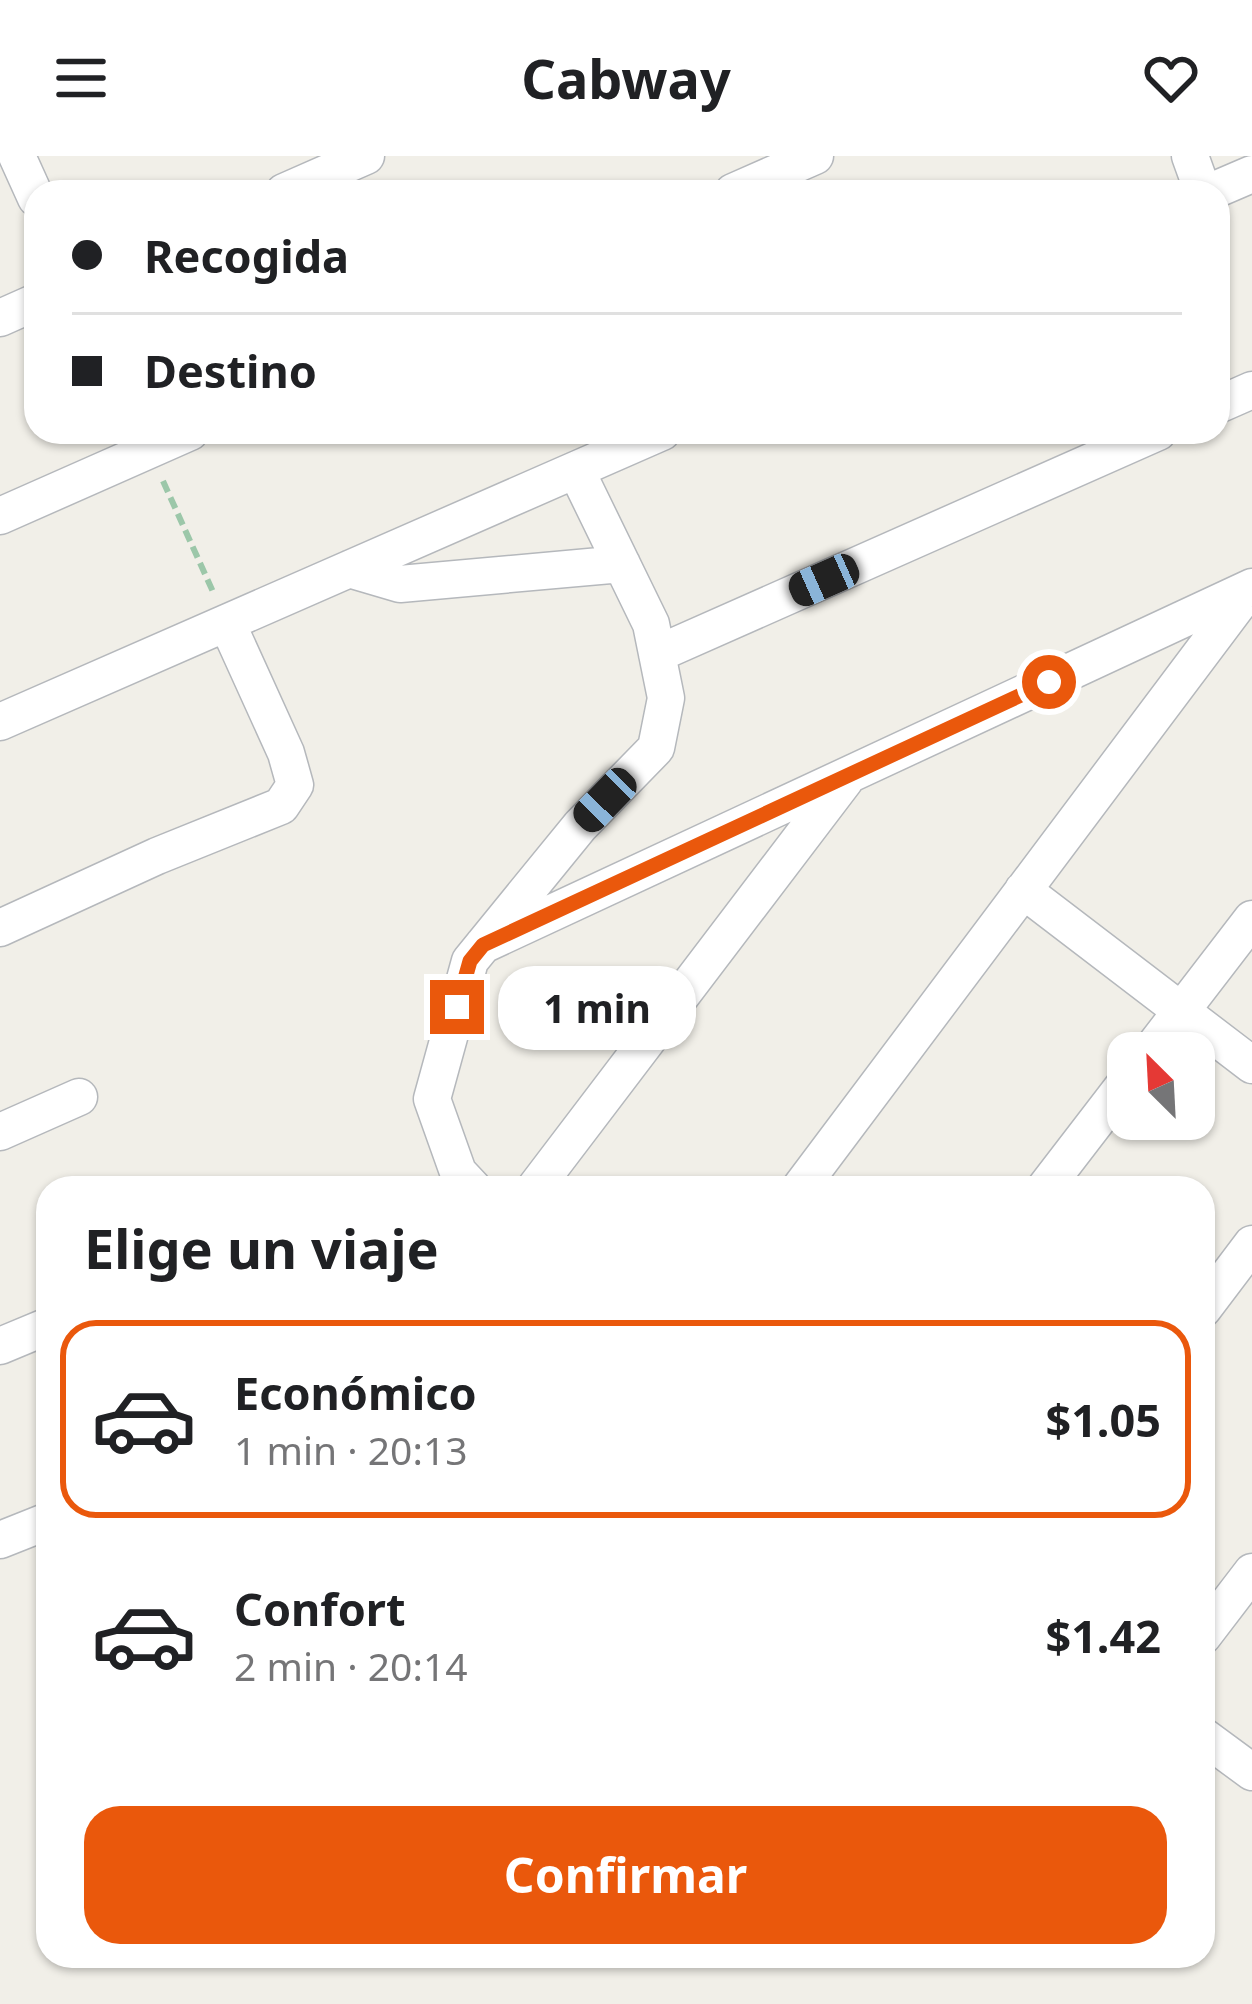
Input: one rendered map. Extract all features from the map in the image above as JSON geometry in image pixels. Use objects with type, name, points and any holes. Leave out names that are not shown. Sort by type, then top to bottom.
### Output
[{"type":"street","points":[[311,180],[366,156]]},
{"type":"street","points":[[760,180],[815,156]]},
{"type":"street","points":[[0,516],[139,444]]},
{"type":"street","points":[[0,722],[635,444]]},
{"type":"street","points":[[658,654],[1131,444]]},
{"type":"street","points":[[462,1176],[432,1099],[470,961],[580,826],[656,748],[666,698],[652,624],[576,470]]},
{"type":"street","points":[[349,569],[400,584],[622,564]]},
{"type":"street","points":[[483,945],[1251,588]]},
{"type":"street","points":[[809,1176],[1251,588]]},
{"type":"street","points":[[0,928],[281,806],[295,785],[286,753],[227,622]]},
{"type":"street","points":[[545,1176],[849,775]]},
{"type":"street","points":[[1023,890],[1252,1065]]},
{"type":"street","points":[[1165,1032],[1252,920]]},
{"type":"street","points":[[0,1132],[79,1097]]},
{"type":"street","points":[[1054,1176],[1107,1108]]},
{"type":"street","points":[[1215,1293],[1252,1244]]},
{"type":"street","points":[[0,1346],[36,1330]]},
{"type":"street","points":[[0,1540],[36,1526]]},
{"type":"street","points":[[1215,1620],[1252,1571]]},
{"type":"street","points":[[1215,1745],[1252,1772]]},
{"type":"path","points":[[146,444],[227,622]]},
{"type":"route","points":[[457,1007],[470,961],[483,945],[1049,682]]}]
